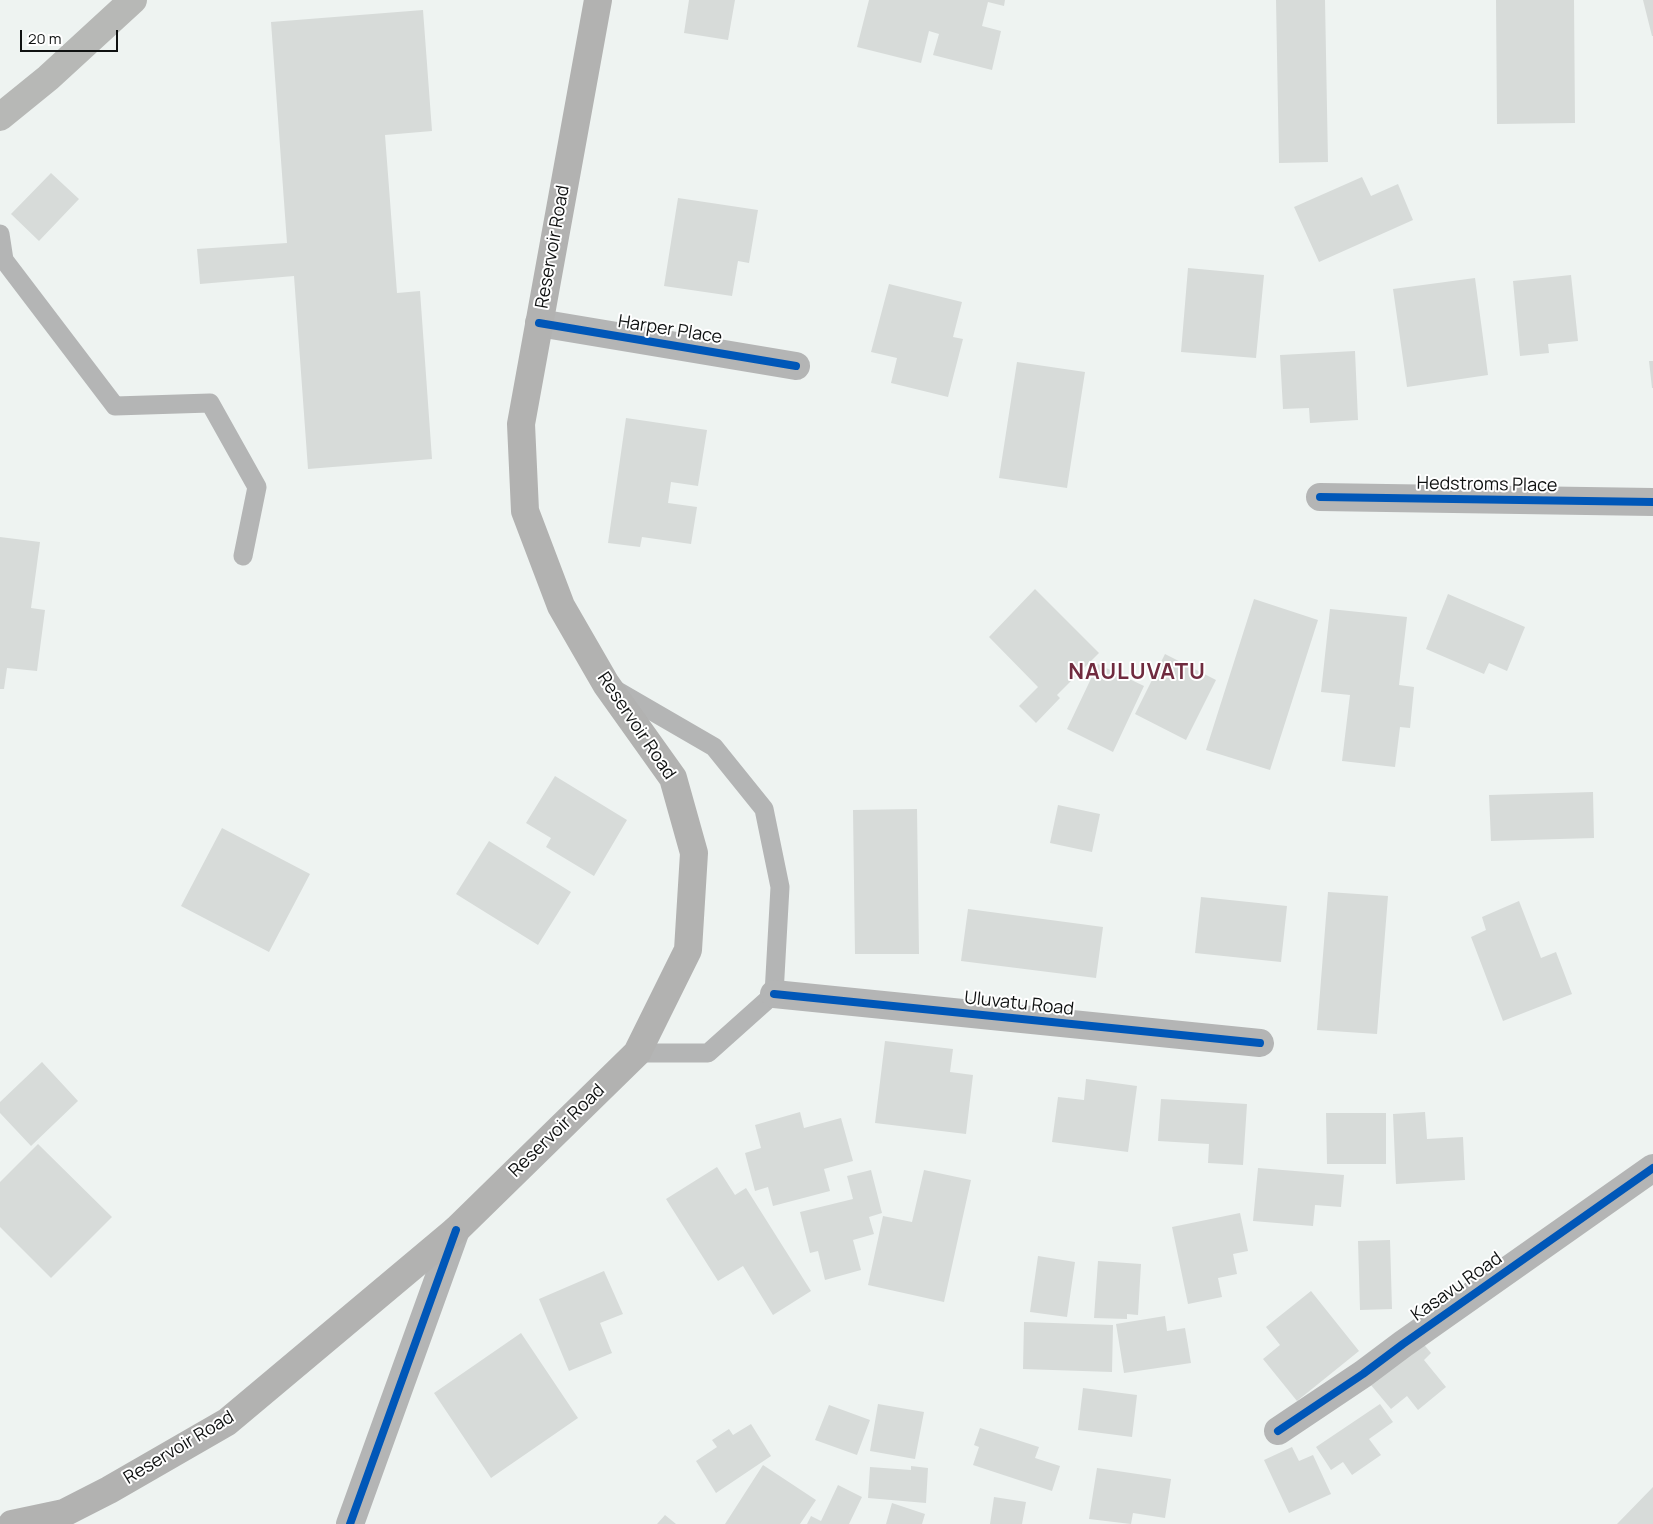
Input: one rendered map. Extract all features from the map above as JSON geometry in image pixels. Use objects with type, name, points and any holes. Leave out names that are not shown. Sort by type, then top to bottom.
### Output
[{"type":"highway","name":"Reservoir Road","points":[[12,1524],[64,1513],[227,1422],[456,1230],[637,1053],[688,950],[694,853],[673,778],[606,684],[561,606],[525,511],[521,424],[596,2]]},
{"type":"main road","points":[[0,117],[48,78],[133,0]]},
{"type":"street","name":"Harper Place","points":[[540,323],[796,366]]},
{"type":"street","name":"Hedstroms Place","points":[[1320,497],[1653,502]]},
{"type":"street","name":"Uluvatu Road","points":[[774,994],[1260,1043]]},
{"type":"street","name":"Kasavu Road","points":[[1278,1431],[1363,1374],[1653,1168]]},
{"type":"street","points":[[350,1524],[456,1230]]},
{"type":"lane","points":[[0,234],[4,260],[115,406],[210,403],[257,487],[243,556]]},
{"type":"lane","points":[[606,684],[714,747],[764,810],[780,887],[774,994],[708,1053],[637,1053]]},
{"type":"building","points":[[689,0],[735,0],[728,40],[684,33]]},
{"type":"building","points":[[869,0],[1005,0],[1004,6],[988,2],[982,26],[1001,31],[992,70],[933,55],[939,34],[929,31],[921,63],[857,47]]},
{"type":"building","points":[[1276,0],[1325,0],[1328,162],[1279,163]]},
{"type":"building","points":[[1496,0],[1574,0],[1575,123],[1497,124]]},
{"type":"building","points":[[1643,0],[1653,0],[1653,36],[1652,36]]},
{"type":"building","points":[[423,10],[432,131],[385,135],[397,293],[420,291],[432,459],[308,469],[294,276],[200,284],[197,249],[287,243],[271,22]]},
{"type":"building","points":[[51,173],[79,199],[39,241],[11,214]]},
{"type":"building","points":[[1362,177],[1371,196],[1398,184],[1413,220],[1319,262],[1294,207]]},
{"type":"building","points":[[678,198],[758,210],[749,263],[738,261],[732,296],[664,286]]},
{"type":"building","points":[[1188,268],[1264,275],[1256,358],[1181,352]]},
{"type":"building","points":[[1571,275],[1578,341],[1548,344],[1549,353],[1520,356],[1513,281]]},
{"type":"building","points":[[1475,278],[1488,375],[1407,387],[1393,289]]},
{"type":"building","points":[[889,284],[962,302],[953,337],[963,339],[948,397],[891,383],[897,358],[871,352]]},
{"type":"building","points":[[1355,351],[1358,420],[1310,423],[1309,408],[1283,409],[1280,355]]},
{"type":"building","points":[[1649,361],[1653,361],[1653,388],[1652,388]]},
{"type":"building","points":[[1017,362],[1085,372],[1067,488],[999,478]]},
{"type":"building","points":[[626,418],[707,430],[698,486],[671,482],[668,503],[697,507],[691,544],[642,537],[640,547],[608,543]]},
{"type":"building","points":[[0,537],[40,542],[31,608],[45,610],[37,671],[7,668],[4,689],[0,689]]},
{"type":"building","points":[[1035,589],[1099,653],[1057,695],[1060,698],[1036,723],[1019,706],[1038,687],[989,637]]},
{"type":"building","points":[[1448,594],[1525,627],[1507,671],[1489,663],[1484,674],[1426,649]]},
{"type":"building","points":[[1254,599],[1318,620],[1270,770],[1206,750]]},
{"type":"building","points":[[1330,609],[1407,617],[1399,685],[1414,687],[1410,728],[1400,727],[1395,767],[1342,761],[1350,695],[1321,692]]},
{"type":"building","points":[[1165,654],[1216,680],[1186,740],[1135,714]]},
{"type":"building","points":[[1098,664],[1144,686],[1113,752],[1067,729]]},
{"type":"building","points":[[555,776],[627,820],[594,876],[546,847],[551,838],[526,823]]},
{"type":"building","points":[[1593,792],[1594,838],[1491,841],[1489,795]]},
{"type":"building","points":[[1058,805],[1100,814],[1092,852],[1050,843]]},
{"type":"building","points":[[917,809],[919,954],[855,954],[853,810]]},
{"type":"building","points":[[222,828],[310,874],[269,952],[181,906]]},
{"type":"building","points":[[489,841],[571,892],[538,945],[456,894]]},
{"type":"building","points":[[1328,892],[1388,896],[1377,1034],[1317,1030]]},
{"type":"building","points":[[1201,897],[1287,906],[1281,962],[1195,953]]},
{"type":"building","points":[[1519,901],[1541,958],[1556,952],[1572,994],[1503,1021],[1471,937],[1486,930],[1482,917]]},
{"type":"building","points":[[968,909],[1103,927],[1096,978],[961,961]]},
{"type":"building","points":[[885,1041],[953,1049],[950,1072],[973,1075],[966,1134],[875,1123]]},
{"type":"building","points":[[42,1062],[78,1101],[31,1146],[0,1113],[0,1102]]},
{"type":"building","points":[[1086,1079],[1137,1086],[1128,1152],[1052,1142],[1058,1097],[1084,1100]]},
{"type":"building","points":[[1161,1099],[1247,1104],[1243,1165],[1208,1163],[1209,1144],[1158,1141]]},
{"type":"building","points":[[800,1112],[804,1128],[841,1118],[853,1161],[824,1169],[830,1191],[773,1206],[768,1187],[755,1191],[745,1153],[761,1148],[755,1125]]},
{"type":"building","points":[[1425,1112],[1427,1139],[1463,1137],[1465,1180],[1396,1184],[1393,1114]]},
{"type":"building","points":[[1326,1113],[1386,1113],[1386,1164],[1327,1164]]},
{"type":"building","points":[[38,1144],[112,1217],[51,1278],[0,1227],[0,1182]]},
{"type":"building","points":[[717,1167],[735,1195],[746,1188],[811,1291],[773,1315],[743,1266],[718,1281],[666,1199]]},
{"type":"building","points":[[1258,1168],[1344,1175],[1341,1207],[1315,1205],[1313,1226],[1253,1221]]},
{"type":"building","points":[[871,1170],[882,1213],[869,1217],[874,1234],[853,1240],[861,1270],[825,1280],[818,1251],[810,1253],[800,1212],[853,1199],[847,1176]]},
{"type":"building","points":[[924,1170],[971,1180],[944,1302],[868,1285],[883,1216],[912,1222]]},
{"type":"building","points":[[1240,1213],[1248,1251],[1233,1254],[1237,1274],[1218,1278],[1222,1297],[1188,1304],[1172,1227]]},
{"type":"building","points":[[1390,1240],[1392,1309],[1360,1310],[1358,1241]]},
{"type":"building","points":[[1038,1256],[1075,1262],[1067,1317],[1030,1312]]},
{"type":"building","points":[[1098,1261],[1141,1264],[1138,1315],[1127,1314],[1127,1319],[1094,1318]]},
{"type":"building","points":[[604,1271],[623,1314],[600,1323],[612,1353],[569,1371],[539,1299]]},
{"type":"building","points":[[1311,1291],[1359,1351],[1297,1401],[1263,1359],[1280,1345],[1266,1327]]},
{"type":"building","points":[[1165,1316],[1167,1331],[1185,1328],[1191,1363],[1124,1373],[1116,1324]]},
{"type":"building","points":[[1024,1322],[1113,1325],[1112,1372],[1023,1369]]},
{"type":"building","points":[[521,1333],[578,1418],[491,1478],[434,1393]]},
{"type":"building","points":[[1416,1335],[1431,1353],[1424,1360],[1446,1387],[1418,1410],[1407,1396],[1391,1409],[1365,1378]]},
{"type":"building","points":[[1083,1388],[1137,1395],[1132,1437],[1078,1430]]},
{"type":"building","points":[[878,1404],[924,1412],[915,1459],[870,1451]]},
{"type":"building","points":[[1380,1404],[1393,1422],[1369,1439],[1381,1455],[1352,1475],[1343,1462],[1331,1470],[1316,1447]]},
{"type":"building","points":[[829,1405],[870,1420],[857,1455],[815,1440]]},
{"type":"building","points":[[751,1424],[771,1456],[716,1493],[696,1461],[717,1447],[712,1440],[729,1429],[733,1435]]},
{"type":"building","points":[[980,1428],[1039,1447],[1035,1458],[1060,1466],[1052,1491],[973,1465],[979,1447],[974,1445]]},
{"type":"building","points":[[1292,1447],[1299,1461],[1313,1455],[1331,1494],[1289,1513],[1264,1460]]},
{"type":"building","points":[[763,1465],[816,1500],[800,1524],[725,1524]]},
{"type":"building","points":[[911,1466],[928,1468],[926,1503],[868,1498],[870,1467],[911,1470]]},
{"type":"building","points":[[1097,1468],[1171,1479],[1165,1518],[1133,1513],[1131,1524],[1089,1519]]},
{"type":"building","points":[[838,1485],[862,1497],[849,1524],[807,1524],[811,1516],[821,1521]]},
{"type":"building","points":[[1653,1487],[1653,1524],[1617,1524]]},
{"type":"building","points":[[994,1497],[1026,1502],[1022,1524],[990,1524]]},
{"type":"building","points":[[892,1503],[925,1514],[922,1524],[886,1524]]},
{"type":"building","points":[[665,1515],[676,1524],[657,1524]]},
{"type":"cycle path","points":[[539,323],[796,366]]},
{"type":"cycle path","points":[[1320,497],[1653,502]]},
{"type":"cycle path","points":[[774,994],[1260,1043]]},
{"type":"cycle path","points":[[1278,1431],[1363,1374],[1653,1168]]},
{"type":"cycle path","points":[[350,1524],[456,1230]]},
{"type":"district","name":"NAULUVATU","points":[[1137,673]]}]
